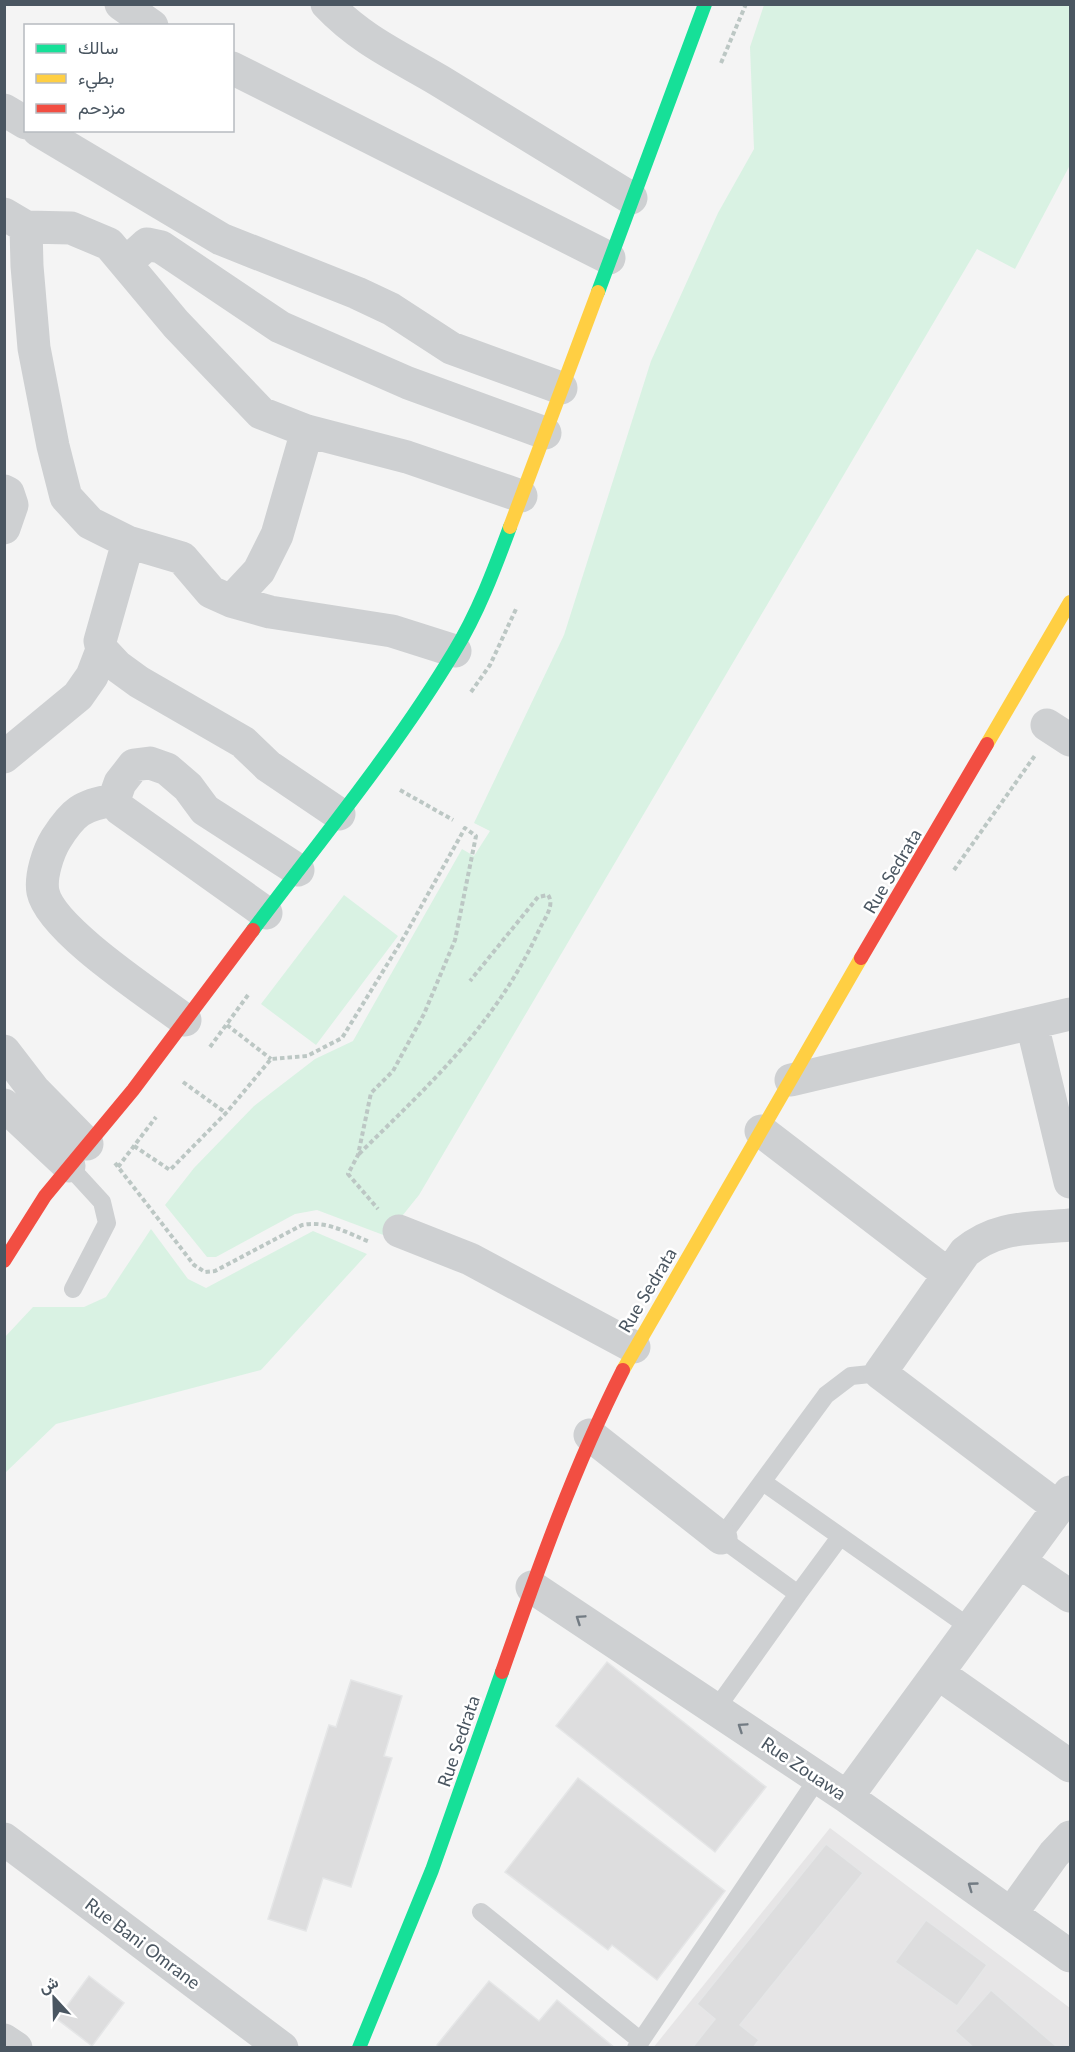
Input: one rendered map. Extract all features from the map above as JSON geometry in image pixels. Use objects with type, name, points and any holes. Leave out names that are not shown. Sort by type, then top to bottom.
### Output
[{"type":"street","points":[[121,4],[149,24]]},
{"type":"street","points":[[327,4],[349,27],[384,51],[432,77],[631,198]]},
{"type":"street","points":[[4,1261],[45,1196],[185,1020],[405,727],[454,651],[487,588],[705,4]]},
{"type":"street","points":[[234,69],[609,258]]},
{"type":"street","points":[[4,110],[24,122]]},
{"type":"street","points":[[41,132],[221,239],[357,292],[391,309],[451,348],[561,388]]},
{"type":"street","points":[[454,651],[392,631],[270,612],[231,601],[211,592],[182,558],[128,542],[90,523],[66,497],[34,348],[27,266],[15,221],[71,228],[109,244],[176,324],[261,413],[307,431],[407,457],[521,496]]},
{"type":"street","points":[[126,263],[147,244],[161,247],[280,327],[408,383],[545,433]]},
{"type":"street","points":[[231,601],[259,571],[277,535],[307,431]]},
{"type":"street","points":[[4,491],[8,493],[12,505],[4,528]]},
{"type":"street","points":[[128,542],[100,642],[102,650],[117,666],[140,682],[243,742],[268,766],[339,814]]},
{"type":"street","name":"Rue Sedrata","points":[[359,2048],[432,1870],[532,1587],[590,1435],[634,1347],[1071,602]]},
{"type":"street","points":[[4,757],[78,696],[92,676],[102,650]]},
{"type":"street","points":[[114,801],[120,783],[134,765],[150,763],[167,769],[188,787],[205,810],[298,870]]},
{"type":"street","points":[[114,801],[120,809],[266,913]]},
{"type":"street","points":[[114,801],[80,808],[67,824],[54,842],[44,874],[43,893],[75,938],[185,1020]]},
{"type":"street","points":[[791,1080],[1071,1014]]},
{"type":"street","points":[[1032,1024],[1071,1182]]},
{"type":"street","points":[[4,1051],[34,1090],[78,1155]]},
{"type":"street","points":[[4,1105],[78,1155]]},
{"type":"street","points":[[761,1131],[949,1275]]},
{"type":"street","points":[[847,1797],[1021,1563],[1065,1500],[880,1373],[965,1252],[995,1233],[1071,1225]]},
{"type":"street","points":[[399,1231],[470,1258],[634,1347]]},
{"type":"street","points":[[590,1435],[721,1538]]},
{"type":"street","points":[[1021,1563],[1071,1596]]},
{"type":"street","name":"Rue Zouawa","points":[[532,1587],[847,1797],[1071,1956]]},
{"type":"street","points":[[939,1674],[1071,1766]]},
{"type":"street","points":[[1011,1914],[1054,1854],[1071,1837]]},
{"type":"street","name":"Rue Bani Omrane","points":[[4,1839],[282,2048]]},
{"type":"lane","points":[[73,1289],[107,1224],[102,1202],[78,1155]]},
{"type":"lane","points":[[798,1594],[721,1538],[826,1395],[837,1384],[857,1375],[880,1373]]},
{"type":"lane","points":[[763,1482],[972,1629]]},
{"type":"lane","points":[[716,1709],[840,1537]]},
{"type":"lane","points":[[481,1912],[639,2044],[818,1778]]},
{"type":"path","points":[[952,873],[1000,805],[1057,731]]},
{"type":"path","points":[[400,790],[453,820]]},
{"type":"path","points":[[991,801],[1000,805]]},
{"type":"path","points":[[226,1025],[271,1059],[307,1056],[342,1038],[404,937],[465,828],[476,836],[455,940],[424,1014],[393,1071],[371,1093],[358,1155],[348,1174],[399,1231]]},
{"type":"path","points":[[358,1155],[454,1060],[485,1021],[535,939],[551,905],[548,895],[538,897],[470,981]]},
{"type":"path","points":[[134,1146],[170,1170],[226,1113],[271,1059]]},
{"type":"path","points":[[183,1082],[226,1113]]},
{"type":"path","points":[[123,1174],[194,1265],[205,1272],[215,1272],[302,1225],[316,1223],[330,1226],[369,1242]]},
{"type":"shaded area","points":[[830,1828],[1070,2008],[1070,2047],[653,2048]]},
{"type":"green space","points":[[764,5],[1070,5],[1070,165],[1015,269],[977,249],[419,1195],[386,1236],[317,1210],[295,1214],[216,1257],[207,1257],[165,1205],[194,1168],[254,1106],[315,1059],[353,1041],[462,849],[474,856],[490,831],[474,823],[564,635],[651,361],[718,213],[754,149],[750,47]]},
{"type":"green space","points":[[344,895],[398,936],[316,1045],[261,1004]]},
{"type":"green space","points":[[151,1229],[188,1279],[206,1288],[313,1231],[367,1254],[261,1370],[56,1424],[5,1473],[4,1338],[33,1307],[84,1307],[106,1297]]},
{"type":"building","points":[[607,1662],[766,1787],[715,1852],[556,1726]]},
{"type":"building","points":[[351,1680],[402,1696],[384,1756],[392,1758],[351,1887],[323,1878],[306,1931],[268,1919],[329,1725],[336,1727]]},
{"type":"building","points":[[578,1778],[725,1891],[657,1980],[612,1945],[608,1950],[505,1872]]},
{"type":"building","points":[[826,1844],[863,1873],[740,2025],[759,2040],[753,2048],[692,2048],[715,2019],[697,2004]]},
{"type":"building","points":[[926,1920],[987,1965],[957,2006],[895,1962]]},
{"type":"building","points":[[89,1976],[124,2003],[92,2046],[57,2019]]},
{"type":"building","points":[[489,1981],[539,2021],[557,2000],[615,2048],[439,2048],[437,2045]]},
{"type":"building","points":[[991,1990],[1056,2046],[1055,2048],[974,2048],[955,2031]]},
{"type":"traffic: fast","points":[[598,292],[705,4]]},
{"type":"traffic: fast","points":[[253,930],[357,794],[407,724],[454,652],[478,607],[510,527]]},
{"type":"traffic: fast","points":[[359,2048],[432,1870],[502,1672]]},
{"type":"traffic: slow","points":[[510,527],[598,292]]},
{"type":"traffic: slow","points":[[987,744],[1070,602]]},
{"type":"traffic: slow","points":[[623,1370],[861,958]]},
{"type":"traffic: jam","points":[[861,958],[987,744]]},
{"type":"traffic: jam","points":[[4,1261],[45,1196],[133,1090],[253,930]]},
{"type":"traffic: jam","points":[[502,1672],[573,1481],[623,1370]]}]
